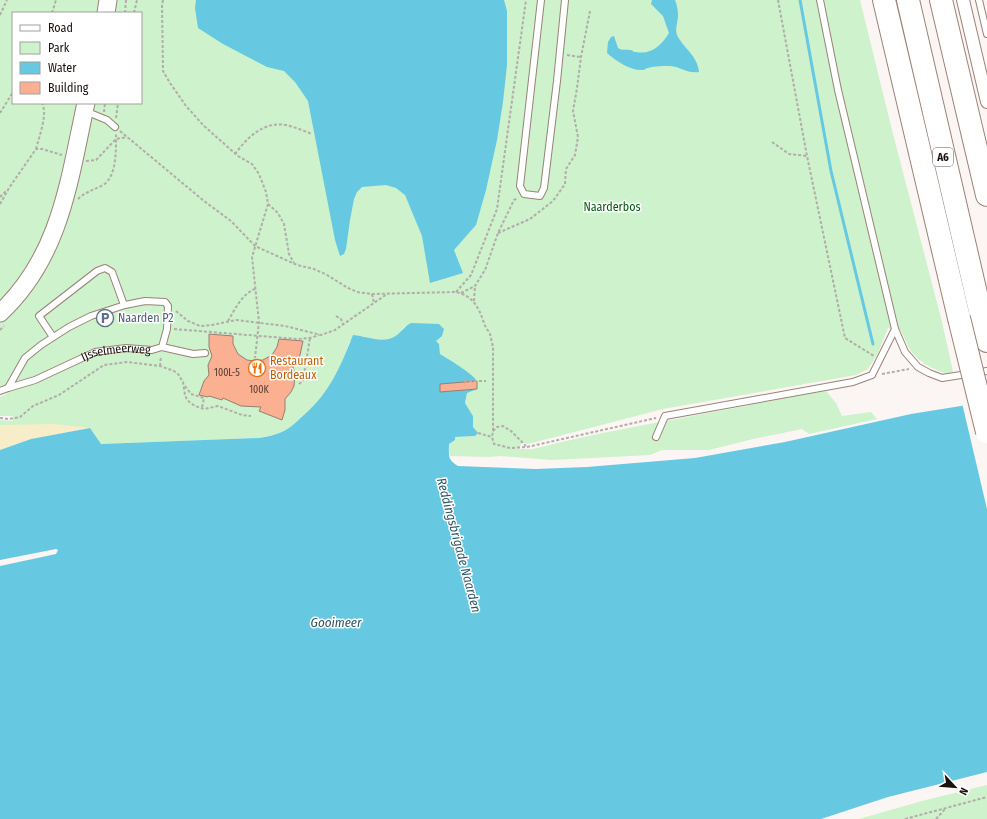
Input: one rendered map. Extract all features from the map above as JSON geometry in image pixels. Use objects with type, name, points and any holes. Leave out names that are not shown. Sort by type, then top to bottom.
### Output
[{"type":"highway","name":"A6","points":[[884,0],[987,432]]},
{"type":"highway","name":"A6","points":[[908,0],[987,341]]},
{"type":"highway","points":[[941,0],[987,195]]},
{"type":"main road","points":[[106,12],[108,0]]},
{"type":"main road","points":[[0,313],[18,294],[29,279],[51,240],[63,208],[85,107]]},
{"type":"street","points":[[963,0],[987,102]]},
{"type":"lane","points":[[541,0],[520,186],[524,194],[540,196],[544,188],[560,54],[564,0]]},
{"type":"lane","points":[[820,0],[838,90],[895,329],[905,352],[918,367],[929,374],[942,378],[987,372]]},
{"type":"lane","points":[[979,0],[987,34]]},
{"type":"lane","points":[[85,107],[116,127]]},
{"type":"lane","points":[[53,337],[40,316],[97,271],[106,268],[112,272],[124,305]]},
{"type":"lane","points":[[8,388],[25,358],[53,337],[91,316],[124,305],[145,301],[165,302],[168,306]]},
{"type":"lane","name":"IJsselmeerweg","points":[[0,391],[35,380],[95,352],[126,348],[152,350],[162,347],[167,328],[168,306]]},
{"type":"lane","points":[[656,437],[664,416],[853,382],[872,375],[895,329]]},
{"type":"lane","points":[[162,347],[193,354],[205,353]]},
{"type":"path","points":[[0,15],[7,0]]},
{"type":"path","points":[[52,12],[56,0]]},
{"type":"path","points":[[125,12],[126,0]]},
{"type":"path","points":[[134,12],[137,0]]},
{"type":"path","points":[[163,0],[163,70],[186,106],[204,126],[235,154],[252,164],[260,174],[266,192],[268,204],[252,257],[258,322],[255,358]]},
{"type":"path","points":[[455,292],[471,275],[497,209],[526,0]]},
{"type":"path","points":[[778,0],[807,156],[845,338],[880,359]]},
{"type":"path","points":[[498,233],[530,219],[553,201],[565,184],[566,169],[575,155],[578,137],[573,111],[590,11]]},
{"type":"path","points":[[560,54],[581,57]]},
{"type":"path","points":[[0,113],[12,94]]},
{"type":"path","points":[[0,204],[9,188],[36,149],[45,108],[43,104]]},
{"type":"path","points":[[235,154],[245,142],[258,131],[270,125],[286,125],[312,134]]},
{"type":"path","points":[[36,149],[42,149],[74,159],[90,161],[96,160],[116,139],[127,137]]},
{"type":"path","points":[[132,141],[204,201],[231,221],[255,246],[295,264],[327,275],[357,292],[372,294],[455,292],[461,293],[474,302],[481,313],[484,325],[490,334],[493,347],[492,437],[494,444],[510,448],[527,447],[664,416]]},
{"type":"path","points":[[772,142],[789,154],[807,156]]},
{"type":"path","points":[[0,197],[9,188]]},
{"type":"path","points":[[474,302],[475,286],[485,270],[498,233],[514,200],[524,194]]},
{"type":"path","points":[[268,204],[278,213],[284,224],[289,254],[295,264]]},
{"type":"path","points":[[461,293],[475,286]]},
{"type":"path","points":[[228,322],[246,295],[255,289]]},
{"type":"path","points":[[372,294],[374,303]]},
{"type":"path","points":[[167,328],[310,338],[335,330],[388,294]]},
{"type":"path","points":[[168,306],[188,321],[200,326],[236,320],[284,326],[321,335]]},
{"type":"path","points":[[336,316],[341,319],[343,324]]},
{"type":"path","points":[[299,384],[303,381],[310,338]]},
{"type":"path","points":[[160,366],[162,347]]},
{"type":"path","points":[[0,418],[9,419],[20,417],[33,406],[59,395],[104,365],[127,362],[160,366],[176,372],[182,378],[187,400],[195,406],[202,408],[218,406],[242,415],[250,416]]},
{"type":"path","points":[[872,375],[918,367]]},
{"type":"path","points":[[464,380],[486,381]]},
{"type":"path","points":[[184,385],[191,394],[204,398],[202,408]]},
{"type":"path","points":[[493,431],[498,427],[503,426],[511,430],[527,447]]},
{"type":"path","points":[[478,433],[492,437]]},
{"type":"path","points":[[905,819],[987,797]]},
{"type":"path","points":[[936,819],[946,808]]},
{"type":"green space","name":"Naarderbos","points":[[0,0],[860,0],[942,322],[954,376],[936,370],[919,360],[911,351],[901,331],[888,328],[878,353],[868,369],[856,375],[663,409],[528,444],[522,442],[519,449],[533,449],[628,428],[826,391],[836,403],[842,416],[871,412],[877,419],[809,434],[802,429],[709,450],[662,450],[650,455],[552,460],[500,456],[450,456],[449,444],[455,440],[455,437],[475,436],[473,416],[465,403],[467,393],[474,378],[440,354],[439,345],[405,326],[399,334],[388,340],[375,340],[363,336],[350,341],[337,373],[327,391],[312,408],[291,427],[283,432],[259,438],[100,444],[90,428],[0,425],[0,420],[13,421],[13,416],[0,416],[0,397],[7,394],[2,386],[0,387]]},
{"type":"green space","points":[[987,785],[987,819],[859,819],[922,801]]},
{"type":"sand","points":[[54,424],[90,428],[31,439],[0,450],[0,425]]},
{"type":"water","points":[[196,0],[504,0],[507,11],[507,65],[503,102],[497,140],[486,190],[476,225],[454,250],[463,273],[430,283],[422,236],[405,195],[396,188],[386,185],[362,187],[357,192],[354,199],[346,249],[344,254],[340,256],[335,240],[308,101],[295,82],[284,71],[267,67],[223,44],[198,28],[195,8]]},
{"type":"water","points":[[652,0],[675,0],[678,13],[676,29],[678,37],[694,57],[699,72],[691,72],[670,66],[638,70],[624,65],[607,53],[608,42],[611,37],[614,36],[618,48],[641,53],[656,48],[663,41],[669,33],[663,16],[651,4]]},
{"type":"water","name":"Gooimeer","points":[[411,323],[439,324],[444,329],[442,336],[436,341],[439,344],[440,354],[474,377],[477,383],[477,389],[467,393],[465,403],[473,416],[473,427],[478,433],[475,436],[455,437],[455,440],[449,444],[449,457],[458,466],[536,469],[587,467],[695,458],[785,442],[911,414],[961,406],[987,397],[987,772],[888,797],[821,819],[0,819],[0,450],[31,439],[90,428],[101,444],[259,438],[274,435],[291,426],[321,397],[334,378],[353,335],[381,340],[392,338]]},
{"type":"pier","points":[[987,395],[987,509],[962,403]]},
{"type":"pier","points":[[56,549],[58,550],[56,554],[0,566],[0,560]]},
{"type":"building","points":[[209,334],[233,336],[233,344],[238,354],[247,360],[255,361],[263,360],[272,355],[277,347],[279,339],[303,341],[300,355],[293,367],[295,375],[294,386],[285,399],[285,410],[282,420],[259,411],[261,407],[241,406],[223,398],[222,400],[199,395],[204,381],[209,375],[208,365],[212,356],[209,347]]},
{"type":"building","points":[[477,381],[477,389],[440,392],[440,384]]},
{"type":"waterway","points":[[800,0],[831,171],[873,344]]},
{"type":"place","name":"Naarden P2","points":[[105,318]]},
{"type":"place","name":"Restaurant Bordeaux","points":[[257,368]]},
{"type":"water label","name":"Reddingsbrigade Naarden","points":[[459,545]]}]
